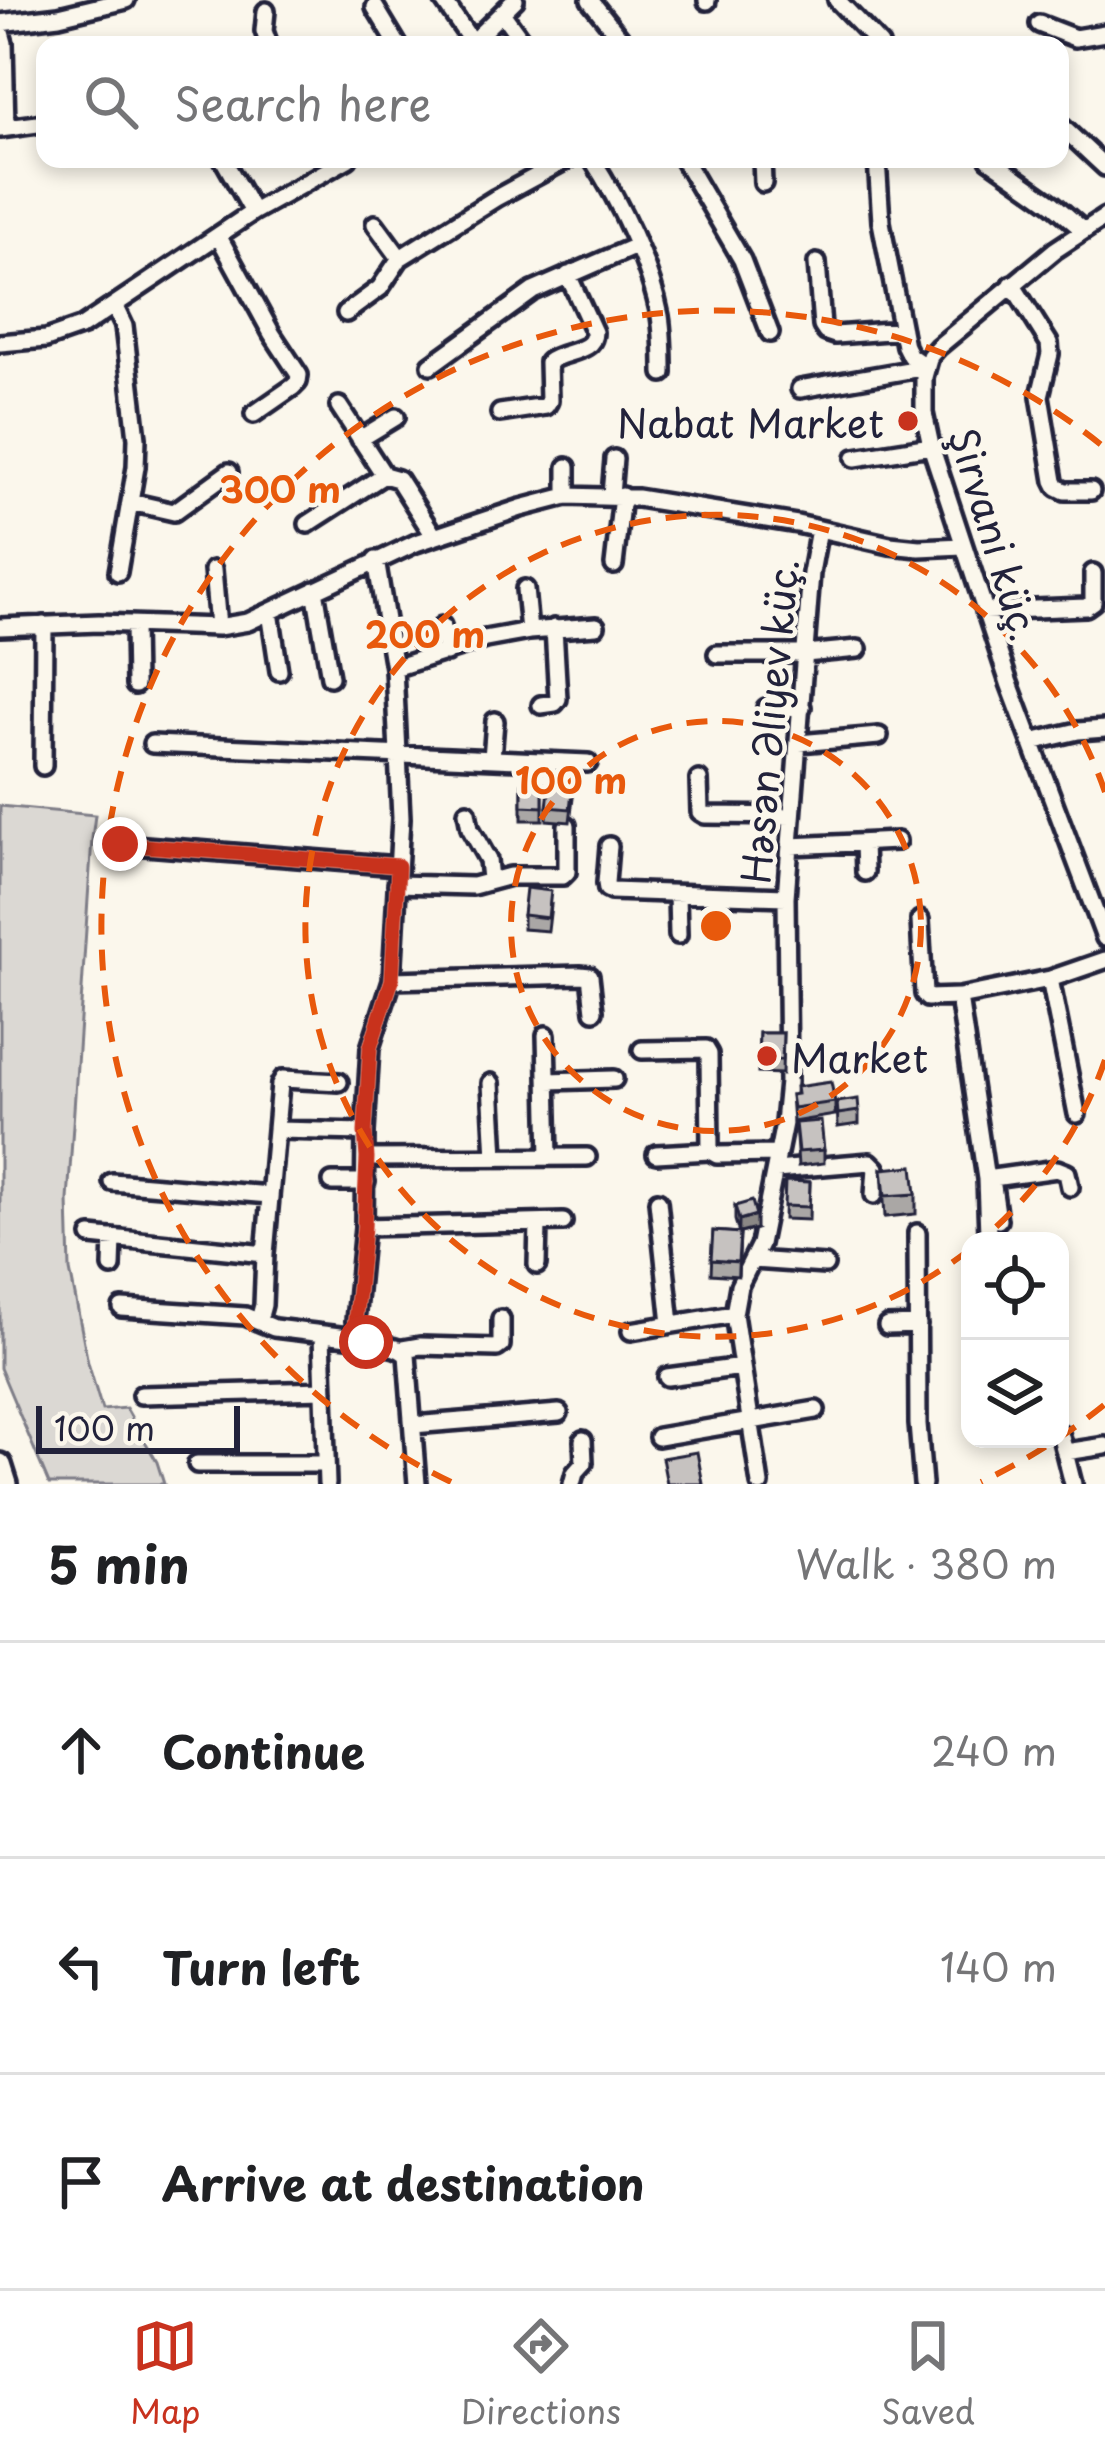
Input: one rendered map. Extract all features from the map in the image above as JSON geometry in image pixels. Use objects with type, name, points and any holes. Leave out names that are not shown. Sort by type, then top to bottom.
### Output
[{"type":"street","points":[[36,124],[3,129],[1,35],[126,0]]},
{"type":"street","points":[[443,0],[465,36]]},
{"type":"street","points":[[478,36],[515,0]]},
{"type":"street","points":[[590,0],[619,36]]},
{"type":"street","points":[[842,2],[872,36]]},
{"type":"street","points":[[375,7],[393,36]]},
{"type":"street","points":[[266,11],[266,36]]},
{"type":"street","points":[[502,13],[519,36]]},
{"type":"street","points":[[1039,24],[1075,38],[1105,33]]},
{"type":"street","points":[[1069,133],[1105,167]]},
{"type":"street","points":[[228,168],[253,212]]},
{"type":"street","points":[[0,343],[46,339],[83,326],[326,168]]},
{"type":"street","points":[[346,313],[380,288],[400,258],[551,168]]},
{"type":"street","points":[[597,168],[620,206],[656,298],[663,373]]},
{"type":"street","points":[[687,168],[742,260],[770,333]]},
{"type":"street","points":[[762,168],[763,183]]},
{"type":"street","points":[[877,168],[880,222],[907,352],[926,367]]},
{"type":"street","points":[[1002,168],[1083,230]]},
{"type":"street","points":[[800,389],[926,367],[938,347],[1012,284],[1105,217]]},
{"type":"street","points":[[375,224],[400,258]]},
{"type":"street","points":[[219,237],[299,375],[293,387],[254,414]]},
{"type":"street","points":[[431,365],[533,291],[636,246]]},
{"type":"street","points":[[817,263],[826,332],[902,330]]},
{"type":"street","points":[[500,413],[546,406],[548,362],[594,341],[568,275]]},
{"type":"street","points":[[1012,284],[1049,343],[1040,397],[1054,481],[1065,490],[1091,491]]},
{"type":"street","points":[[114,305],[124,326],[137,437],[118,572]]},
{"type":"street","name":"Şirvani küç.","points":[[926,367],[924,413],[963,546],[1105,938]]},
{"type":"street","points":[[339,406],[384,476],[398,479],[434,536]]},
{"type":"street","points":[[360,440],[396,417]]},
{"type":"street","points":[[855,458],[932,446]]},
{"type":"street","points":[[614,458],[614,565]]},
{"type":"street","points":[[567,467],[567,496]]},
{"type":"street","points":[[130,502],[174,512],[229,472]]},
{"type":"street","points":[[308,524],[384,476]]},
{"type":"street","name":"Həsən Əliyev küç.","points":[[0,627],[218,627],[248,622],[434,536],[567,496],[617,496],[890,545],[963,546]]},
{"type":"street","name":"Həsən Əliyev küç.","points":[[760,1484],[734,1314],[739,1286],[760,1244],[788,1082],[786,897],[819,530]]},
{"type":"street","points":[[359,1335],[355,1321],[372,1037],[392,980],[401,818],[394,668],[376,560]]},
{"type":"street","points":[[213,570],[218,627]]},
{"type":"street","points":[[985,611],[1086,607],[1093,602],[1093,573]]},
{"type":"street","points":[[525,589],[529,631]]},
{"type":"street","points":[[315,590],[330,676]]},
{"type":"street","points":[[271,612],[280,671]]},
{"type":"street","points":[[43,766],[44,625]]},
{"type":"street","points":[[134,625],[135,685]]},
{"type":"street","points":[[442,626],[446,653]]},
{"type":"street","points":[[394,668],[485,639],[596,626]]},
{"type":"street","points":[[541,705],[555,704],[558,699],[554,628]]},
{"type":"street","points":[[717,654],[805,655],[858,649]]},
{"type":"street","points":[[766,708],[802,707]]},
{"type":"street","points":[[492,758],[494,721]]},
{"type":"street","points":[[1031,742],[1105,729]]},
{"type":"street","points":[[799,743],[879,736]]},
{"type":"street","points":[[152,744],[589,763]]},
{"type":"street","points":[[699,780],[700,812],[705,815],[792,816]]},
{"type":"street","points":[[467,812],[470,828],[488,860],[490,879]]},
{"type":"street","points":[[397,884],[473,886],[521,874],[563,876],[567,872],[567,825]]},
{"type":"street","points":[[790,846],[897,841]]},
{"type":"street","points":[[864,843],[865,872]]},
{"type":"street","points":[[120,844],[398,866]]},
{"type":"street","points":[[609,846],[607,889],[786,897]]},
{"type":"street","points":[[677,894],[678,935]]},
{"type":"street","points":[[920,920],[928,998],[959,997],[1050,979],[1105,960]]},
{"type":"street","points":[[392,980],[590,976],[594,1011]]},
{"type":"street","points":[[1050,979],[1077,1114]]},
{"type":"street","points":[[959,997],[993,1227]]},
{"type":"street","points":[[546,1035],[549,1157]]},
{"type":"street","points":[[642,1050],[706,1049],[710,1151]]},
{"type":"street","points":[[259,1320],[280,1084],[283,1079],[339,1082]]},
{"type":"street","points":[[548,1082],[614,1079]]},
{"type":"street","points":[[491,1083],[495,1157]]},
{"type":"street","points":[[277,1130],[365,1132]]},
{"type":"street","points":[[656,1154],[710,1151],[777,1162],[870,1162],[876,1168],[874,1195]]},
{"type":"street","points":[[367,1158],[587,1156]]},
{"type":"street","points":[[989,1178],[1058,1168],[1067,1173],[1070,1187]]},
{"type":"street","points":[[112,1182],[270,1195]]},
{"type":"street","points":[[332,1182],[365,1182]]},
{"type":"street","points":[[658,1201],[671,1324]]},
{"type":"street","points":[[364,1227],[563,1222]]},
{"type":"street","points":[[537,1265],[538,1223]]},
{"type":"street","points":[[917,1233],[922,1484]]},
{"type":"street","points":[[91,1236],[265,1254]]},
{"type":"street","points":[[112,1267],[113,1238]]},
{"type":"street","points":[[753,1260],[825,1265]]},
{"type":"street","points":[[122,1308],[245,1316],[274,1328],[359,1335],[374,1346],[404,1349],[497,1348],[501,1345],[500,1318]]},
{"type":"street","points":[[631,1330],[734,1314]]},
{"type":"street","points":[[887,1326],[917,1325]]},
{"type":"street","points":[[322,1335],[327,1484]]},
{"type":"street","points":[[404,1349],[417,1484]]},
{"type":"street","points":[[668,1377],[742,1367]]},
{"type":"street","points":[[141,1395],[324,1390]]},
{"type":"street","points":[[658,1437],[816,1410]]},
{"type":"street","points":[[413,1425],[560,1413]]},
{"type":"street","points":[[572,1484],[584,1462],[583,1440]]},
{"type":"street","points":[[1066,1453],[1105,1446]]},
{"type":"street","points":[[1065,1448],[1073,1484]]},
{"type":"street","points":[[197,1464],[326,1464]]},
{"type":"street","points":[[0,1465],[6,1484]]},
{"type":"shaded area","points":[[0,806],[95,815],[68,1200],[70,1270],[102,1410],[126,1408],[164,1484],[49,1484],[0,1368]]},
{"type":"building","points":[[550,781],[573,784],[570,809],[547,807]]},
{"type":"building","points":[[522,784],[543,784],[543,807],[522,806]]},
{"type":"building","points":[[526,888],[551,891],[548,918],[523,915]]},
{"type":"building","points":[[759,1033],[783,1033],[782,1060],[758,1060]]},
{"type":"building","points":[[831,1082],[835,1102],[793,1108],[791,1095],[797,1094],[796,1087]]},
{"type":"building","points":[[858,1099],[859,1111],[838,1114],[837,1102]]},
{"type":"building","points":[[821,1121],[824,1150],[798,1152],[795,1123]]},
{"type":"building","points":[[913,1166],[916,1194],[885,1196],[882,1169]]},
{"type":"building","points":[[785,1181],[810,1182],[809,1207],[784,1206]]},
{"type":"building","points":[[752,1201],[756,1215],[739,1220],[735,1206]]},
{"type":"building","points":[[713,1231],[740,1233],[738,1262],[711,1260]]},
{"type":"building","points":[[697,1452],[703,1484],[667,1484],[662,1458]]},
{"type":"place","name":"Nabat Market","points":[[908,421]]},
{"type":"place","name":"Market","points":[[767,1056]]},
{"type":"route","points":[[120,844],[398,866],[390,993],[370,1048],[364,1227],[355,1321],[366,1342]]}]
